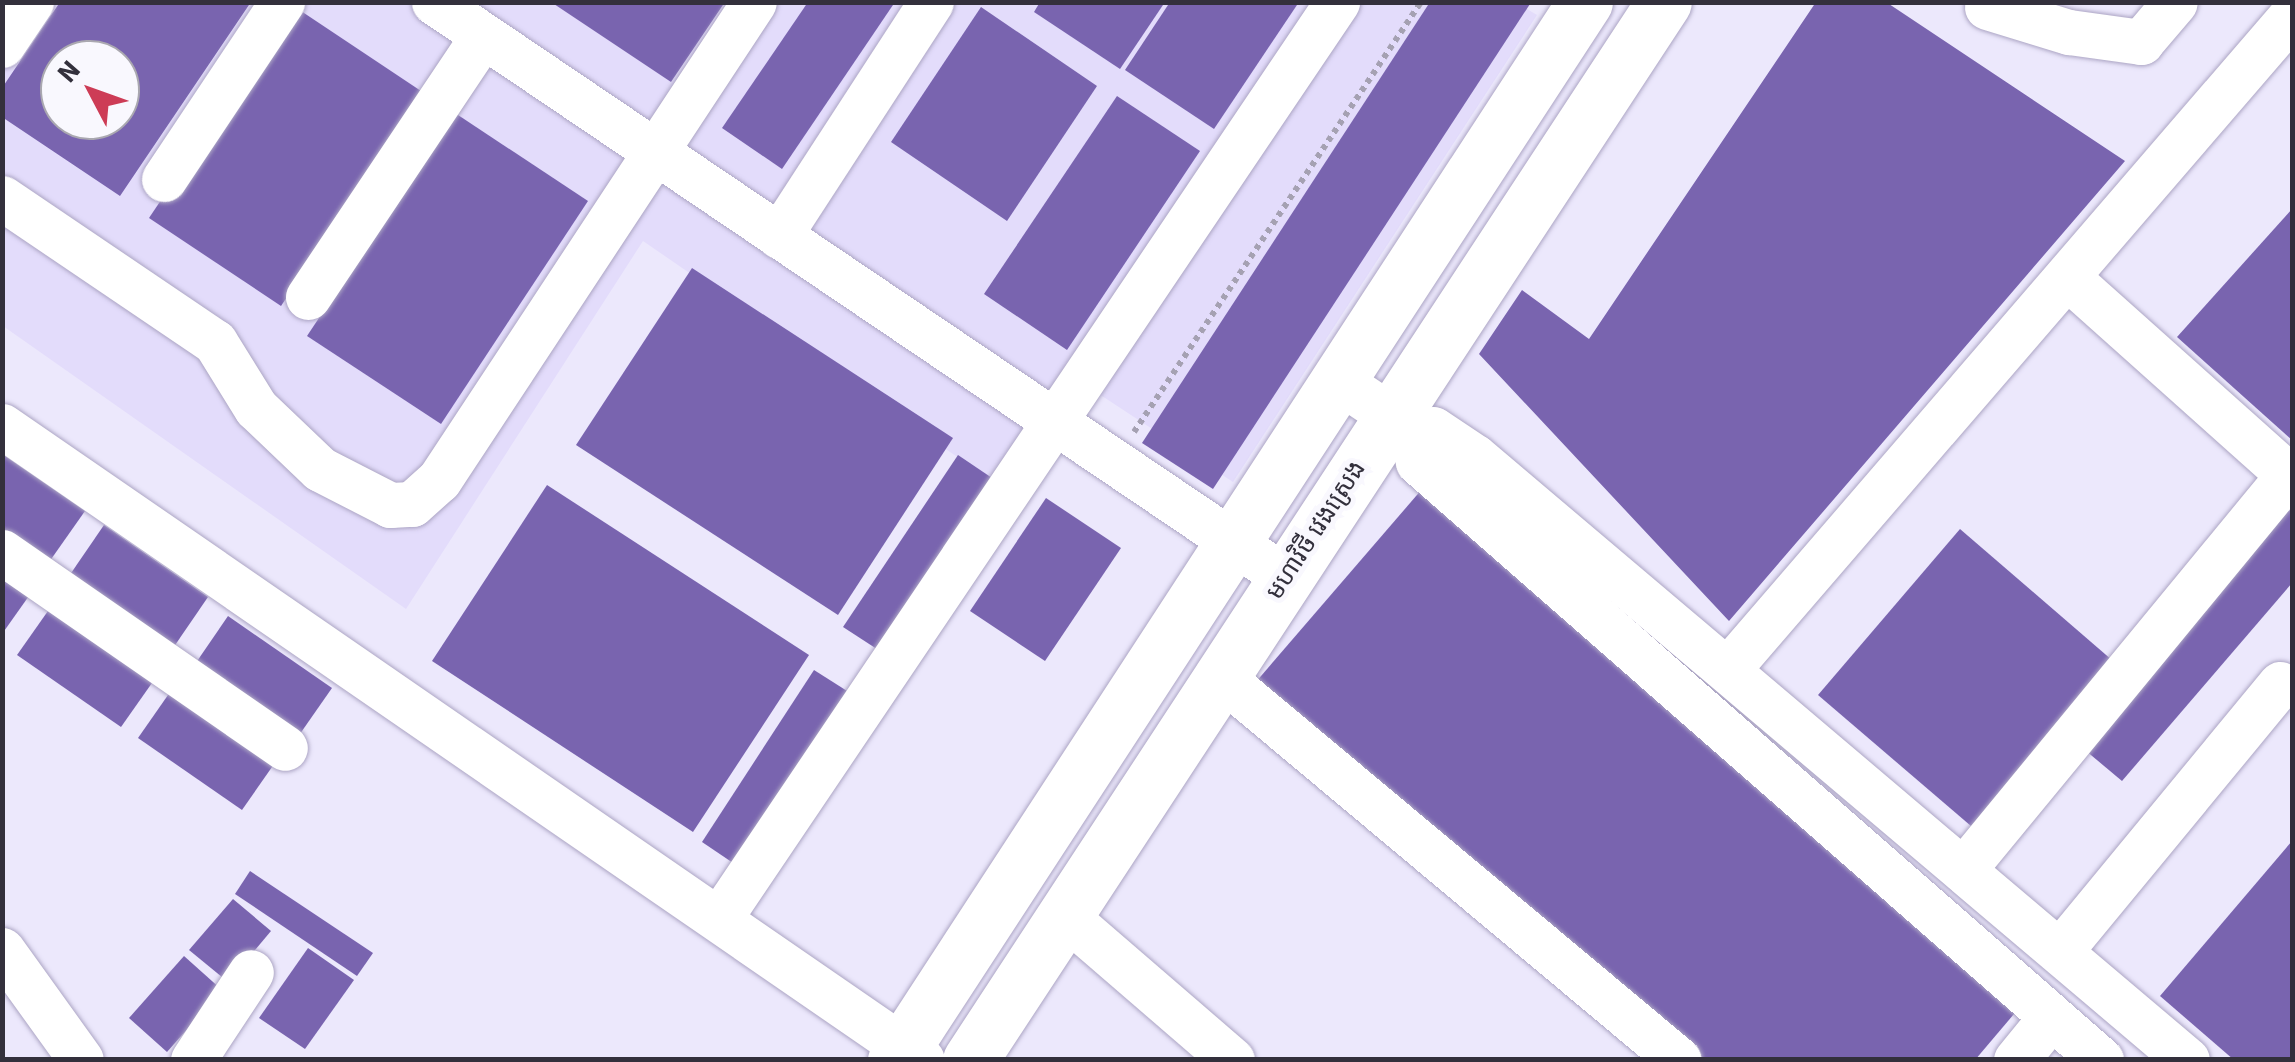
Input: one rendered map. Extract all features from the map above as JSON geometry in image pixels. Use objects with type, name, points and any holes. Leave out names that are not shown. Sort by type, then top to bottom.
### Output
[{"type":"main road","name":"មហាវិថី វេងស្រេង","points":[[970,1060],[1284,577],[1402,426],[1664,2]]},
{"type":"main road","points":[[907,1055],[1574,6]]},
{"type":"street","points":[[2,45],[31,2]]},
{"type":"street","points":[[164,179],[282,2]]},
{"type":"street","points":[[434,2],[1284,577]]},
{"type":"street","points":[[2,198],[215,342],[256,408],[320,469],[390,505],[412,504],[439,480],[754,2]]},
{"type":"street","points":[[780,236],[931,2]]},
{"type":"street","points":[[718,919],[1336,2]]},
{"type":"street","points":[[1987,7],[2069,32],[2141,42],[2174,2]]},
{"type":"street","points":[[1728,669],[2292,15]]},
{"type":"street","points":[[308,297],[483,36]]},
{"type":"street","points":[[1964,870],[2291,476],[2067,277]]},
{"type":"street","points":[[1339,381],[1402,426],[1433,429],[1475,457],[2187,1060]]},
{"type":"street","points":[[2,426],[718,919],[907,1055]]},
{"type":"street","points":[[1402,426],[1418,462],[2101,1060]]},
{"type":"street","points":[[2,552],[285,748]]},
{"type":"street","points":[[1220,676],[1679,1060]]},
{"type":"street","points":[[2060,951],[2280,684]]},
{"type":"street","points":[[1064,915],[1232,1060]]},
{"type":"street","points":[[2,950],[81,1060]]},
{"type":"street","points":[[192,1060],[250,972]]},
{"type":"street","points":[[2016,1060],[2051,1017]]},
{"type":"path","points":[[1114,462],[1421,2]]},
{"type":"shaded area","points":[[1515,2],[1537,15],[1233,482],[1099,394],[1024,503],[643,241],[406,609],[3,326],[3,3]]},
{"type":"building","points":[[60,2],[251,2],[120,196],[2,117],[2,88]]},
{"type":"building","points":[[551,2],[725,2],[671,82]]},
{"type":"building","points":[[808,2],[895,2],[782,169],[722,128]]},
{"type":"building","points":[[1040,2],[1165,2],[1120,69],[1034,12]]},
{"type":"building","points":[[1170,2],[1299,2],[1214,129],[1125,70]]},
{"type":"building","points":[[1430,2],[1530,4],[1213,489],[1142,443]]},
{"type":"building","points":[[1816,2],[1886,2],[2125,161],[1729,621],[1479,354],[1522,290],[1589,339]]},
{"type":"building","points":[[292,5],[424,93],[281,306],[149,218]]},
{"type":"building","points":[[981,7],[1097,86],[1007,221],[891,142]]},
{"type":"building","points":[[1117,96],[1200,151],[1067,350],[984,294]]},
{"type":"building","points":[[455,113],[588,201],[441,424],[307,336]]},
{"type":"building","points":[[2292,209],[2292,440],[2177,337]]},
{"type":"building","points":[[692,268],[953,438],[838,615],[576,445]]},
{"type":"building","points":[[2,454],[85,511],[47,565],[2,534]]},
{"type":"building","points":[[958,455],[998,482],[883,653],[843,627]]},
{"type":"building","points":[[1429,481],[2025,1001],[1975,1060],[1693,1060],[1255,683]]},
{"type":"building","points":[[547,485],[809,655],[693,832],[432,661]]},
{"type":"building","points":[[1046,498],[1121,548],[1045,661],[970,611]]},
{"type":"building","points":[[2286,507],[2292,513],[2292,583],[2122,781],[2079,745]]},
{"type":"building","points":[[104,525],[208,597],[171,651],[67,579]]},
{"type":"building","points":[[1960,529],[2120,667],[1978,832],[1818,695]]},
{"type":"building","points":[[2,563],[36,586],[2,634]]},
{"type":"building","points":[[55,601],[159,673],[121,727],[17,655]]},
{"type":"building","points":[[228,616],[332,688],[295,741],[191,670]]},
{"type":"building","points":[[814,670],[855,696],[742,869],[702,842]]},
{"type":"building","points":[[175,685],[279,757],[242,810],[138,738]]},
{"type":"building","points":[[2292,841],[2292,1060],[2234,1060],[2160,996]]},
{"type":"building","points":[[250,871],[373,953],[357,976],[235,894]]},
{"type":"building","points":[[233,899],[271,931],[228,982],[189,950]]},
{"type":"building","points":[[308,948],[354,980],[305,1049],[259,1018]]},
{"type":"building","points":[[184,956],[222,990],[167,1052],[129,1018]]}]
